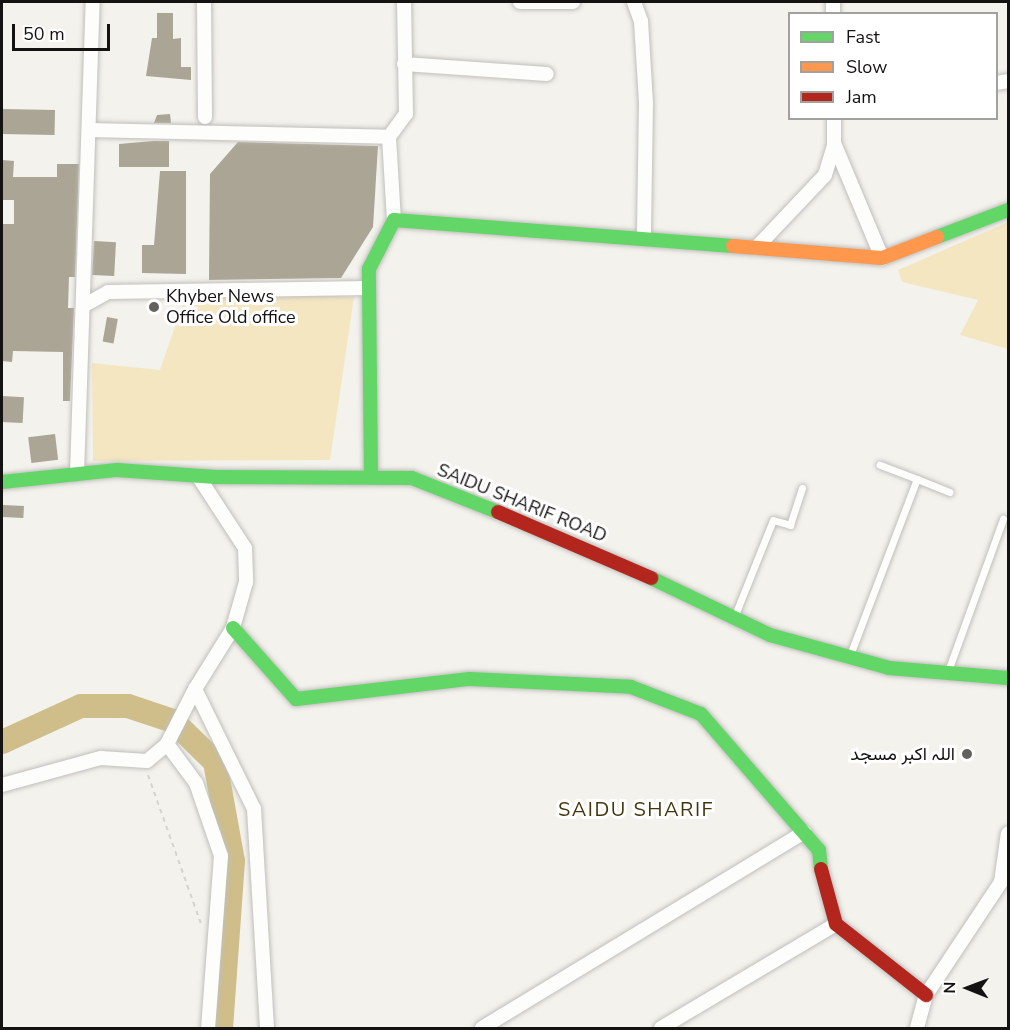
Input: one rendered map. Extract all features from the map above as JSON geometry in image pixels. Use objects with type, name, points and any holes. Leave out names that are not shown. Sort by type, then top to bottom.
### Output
[{"type":"street","points":[[77,474],[93,2]]},
{"type":"street","points":[[204,2],[205,117]]},
{"type":"street","points":[[371,476],[368,288],[374,253],[394,220],[389,137],[406,114],[405,2]]},
{"type":"street","points":[[520,2],[573,2]]},
{"type":"street","points":[[634,2],[641,21],[646,103],[644,236]]},
{"type":"street","points":[[404,64],[547,74]]},
{"type":"street","points":[[756,248],[825,175],[834,143],[834,120]]},
{"type":"street","points":[[88,130],[389,137]]},
{"type":"street","points":[[834,143],[882,258]]},
{"type":"street","points":[[394,220],[644,236],[882,258],[1008,210]]},
{"type":"street","points":[[83,306],[108,292],[368,288]]},
{"type":"street","name":"SAIDU SHARIF ROAD","points":[[2,482],[117,470],[198,476],[412,477],[604,555],[770,635],[889,668],[1008,678]]},
{"type":"street","points":[[2,785],[101,758],[147,761],[167,743],[194,689],[233,628],[246,582],[245,548],[198,476]]},
{"type":"street","points":[[233,628],[296,699],[470,679],[631,687],[701,714],[819,850],[823,891],[836,924],[926,995]]},
{"type":"street","points":[[194,689],[254,810],[267,1029]]},
{"type":"street","points":[[167,743],[196,783],[221,856],[208,1029]]},
{"type":"street","points":[[482,1029],[804,832]]},
{"type":"street","points":[[917,1029],[926,995],[1001,882],[1008,833]]},
{"type":"street","points":[[661,1029],[836,924]]},
{"type":"lane","points":[[880,465],[949,492]]},
{"type":"lane","points":[[849,657],[917,479]]},
{"type":"lane","points":[[734,618],[773,520],[790,525],[802,488]]},
{"type":"lane","points":[[948,673],[1003,519]]},
{"type":"path","points":[[147,761],[169,844],[204,938]]},
{"type":"shaded area","points":[[1008,222],[1008,349],[960,335],[978,300],[902,282],[898,270]]},
{"type":"shaded area","points":[[188,289],[354,297],[330,460],[93,461],[92,363],[160,370]]},
{"type":"building","points":[[157,13],[173,13],[173,39],[181,38],[181,67],[191,67],[191,80],[146,76],[152,38],[157,38]]},
{"type":"building","points":[[2,109],[55,110],[55,135],[2,134]]},
{"type":"building","points":[[170,114],[171,123],[154,123],[157,115]]},
{"type":"building","points":[[169,141],[169,167],[119,167],[119,144]]},
{"type":"building","points":[[238,142],[378,146],[373,227],[341,278],[209,280],[210,174]]},
{"type":"building","points":[[2,160],[14,161],[13,177],[57,177],[57,164],[79,164],[75,277],[69,277],[68,308],[74,308],[70,401],[63,401],[63,352],[13,351],[12,362],[2,361],[2,224],[14,224],[14,200],[2,200]]},
{"type":"building","points":[[160,171],[186,171],[186,274],[142,273],[142,245],[154,245]]},
{"type":"building","points":[[94,241],[116,242],[114,276],[92,275]]},
{"type":"building","points":[[107,317],[118,319],[113,344],[103,342]]},
{"type":"building","points":[[2,396],[24,397],[23,423],[2,422]]},
{"type":"building","points":[[55,434],[58,460],[31,463],[28,437]]},
{"type":"building","points":[[3,505],[24,506],[23,518],[2,517]]},
{"type":"waterway","points":[[2,742],[81,706],[128,706],[173,721],[215,762],[233,861],[221,1028]]},
{"type":"traffic: fast","points":[[937,237],[1008,210]]},
{"type":"traffic: fast","points":[[371,476],[369,269],[394,220],[733,246]]},
{"type":"traffic: fast","points":[[2,482],[117,470],[216,477],[412,478],[498,512]]},
{"type":"traffic: fast","points":[[651,578],[770,635],[889,668],[1008,678]]},
{"type":"traffic: fast","points":[[233,628],[296,699],[470,679],[631,687],[701,714],[819,850],[821,869]]},
{"type":"traffic: slow","points":[[733,246],[882,258],[937,237]]},
{"type":"traffic: jam","points":[[498,512],[651,578]]},
{"type":"traffic: jam","points":[[821,869],[836,924],[926,995]]},
{"type":"place","name":"Khyber News Office Old office","points":[[154,307]]},
{"type":"place","name":"اللہ اکبر مسجد","points":[[967,754]]},
{"type":"district","name":"SAIDU SHARIF","points":[[636,809]]}]
